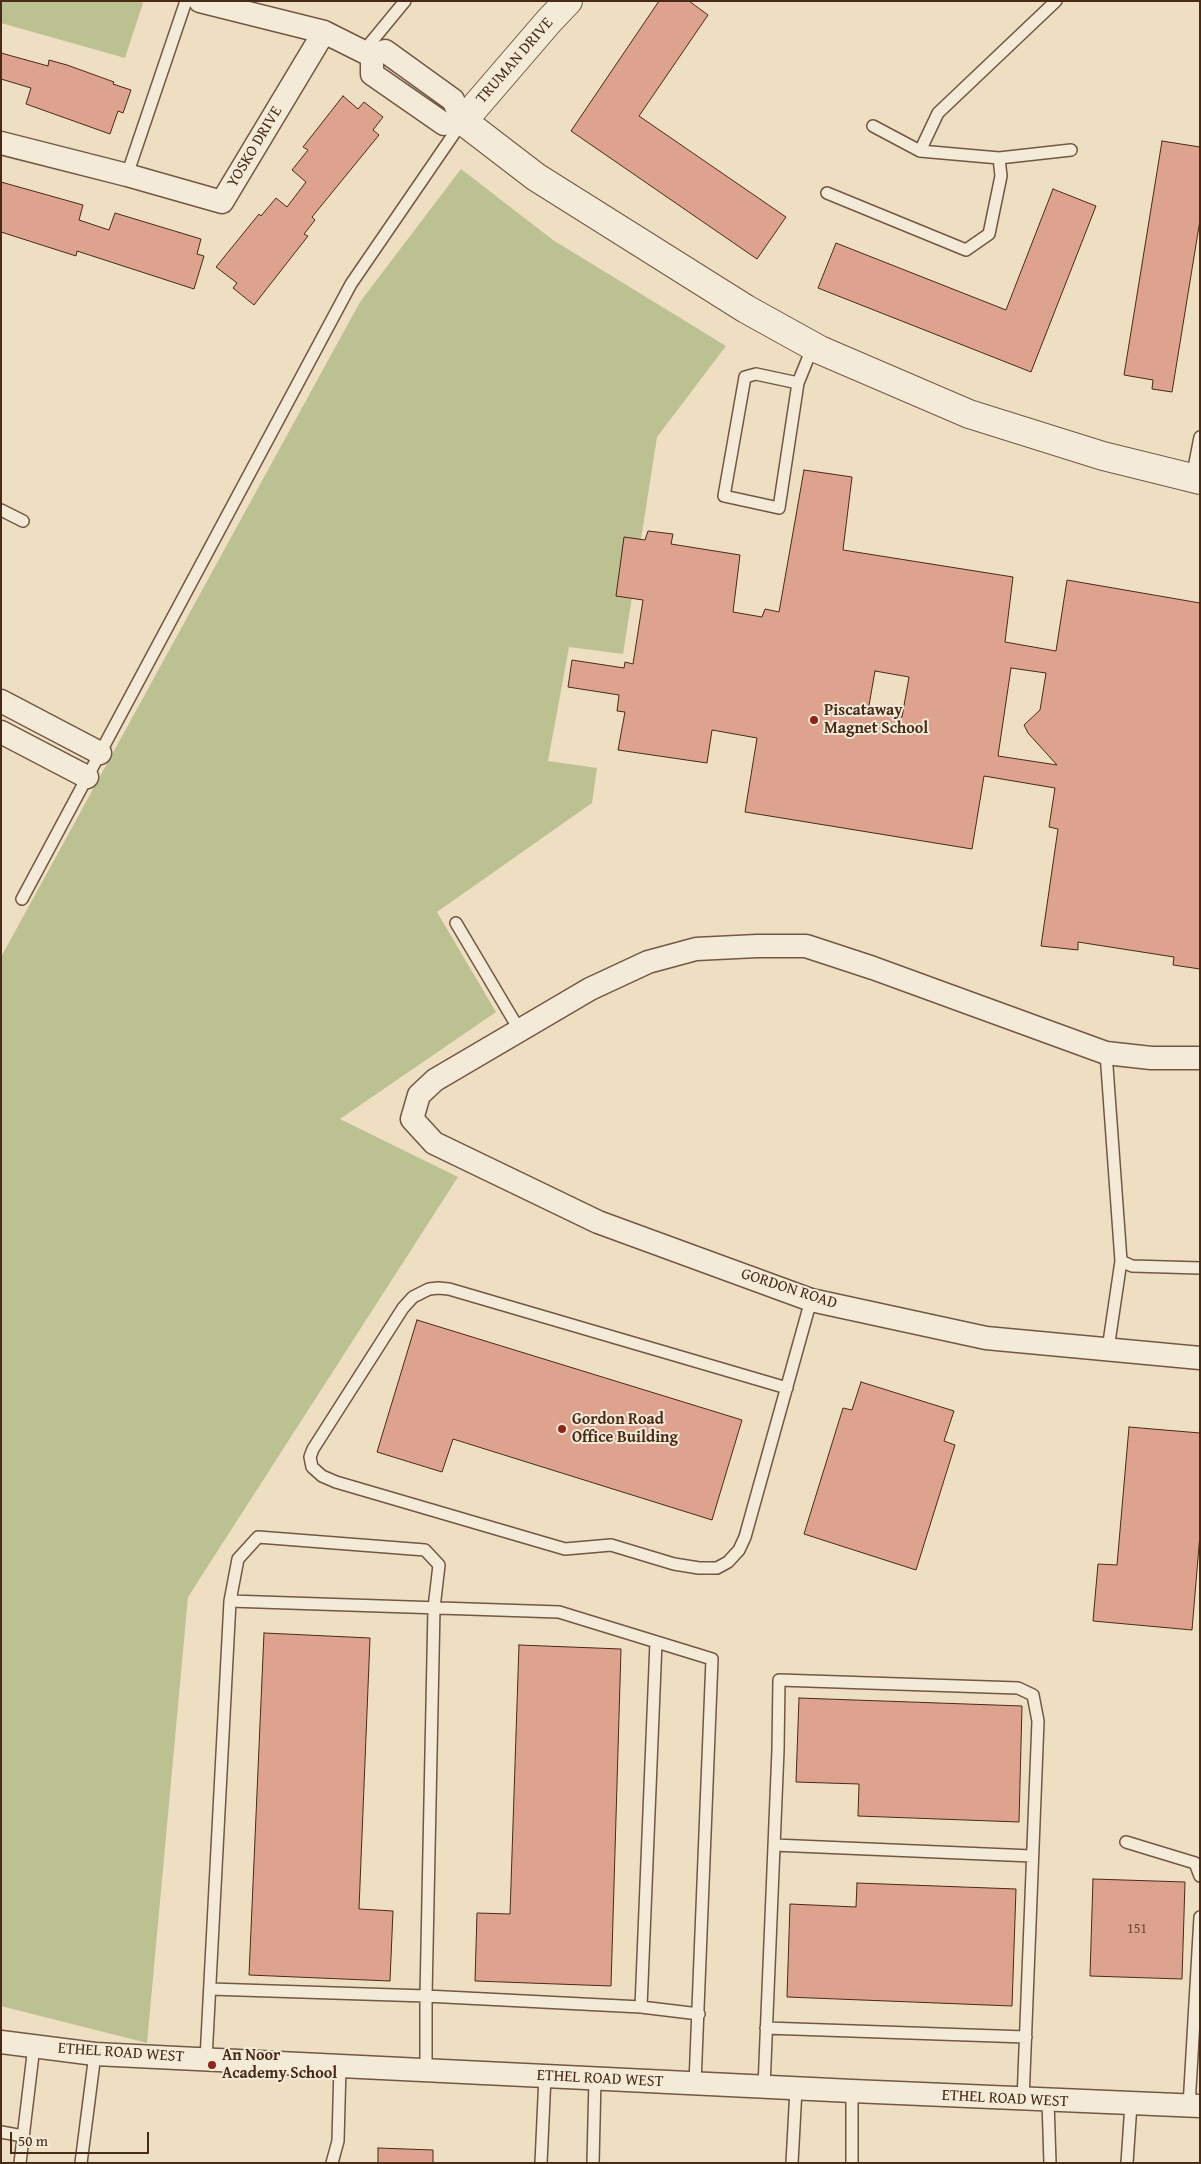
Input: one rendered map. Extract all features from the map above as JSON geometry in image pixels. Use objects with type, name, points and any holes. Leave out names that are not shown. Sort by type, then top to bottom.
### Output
[{"type":"street","points":[[200,1],[324,32],[368,54],[372,74],[444,124],[462,121],[536,177],[746,309],[813,346],[969,414],[1103,456],[1196,479]]},
{"type":"street","name":"TRUMAN DRIVE","points":[[462,121],[568,1]]},
{"type":"street","name":"YOSKO DRIVE","points":[[1,143],[126,174],[222,202],[324,32]]},
{"type":"street","points":[[1,701],[100,753]]},
{"type":"street","points":[[1,732],[87,777]]},
{"type":"street","points":[[520,1031],[590,989],[648,962],[696,949],[806,946],[873,968],[1106,1053],[1151,1058],[1200,1058]]},
{"type":"street","name":"GORDON ROAD","points":[[520,1031],[435,1080],[418,1095],[412,1119],[434,1143],[598,1222],[811,1300],[986,1338],[1200,1358]]},
{"type":"street","name":"ETHEL ROAD WEST","points":[[1,2042],[95,2054],[1023,2100],[1194,2106]]},
{"type":"lane","points":[[126,174],[186,1]]},
{"type":"lane","points":[[368,54],[405,1]]},
{"type":"lane","points":[[920,151],[938,113],[1056,1]]},
{"type":"lane","points":[[22,899],[350,284],[462,121]]},
{"type":"lane","points":[[873,126],[920,151],[999,158],[1071,150]]},
{"type":"lane","points":[[827,194],[966,250],[989,234],[1001,176],[999,158]]},
{"type":"lane","points":[[798,383],[756,374],[745,378],[724,496],[779,508],[798,383],[813,346]]},
{"type":"lane","points":[[1196,479],[1200,437]]},
{"type":"lane","points":[[1,510],[23,521]]},
{"type":"lane","points":[[456,923],[520,1031]]},
{"type":"lane","points":[[1106,1053],[1121,1261],[1108,1349]]},
{"type":"lane","points":[[1121,1261],[1132,1266],[1200,1268]]},
{"type":"lane","points":[[787,1388],[449,1289],[429,1289],[413,1297],[402,1308],[312,1449],[310,1457],[312,1467],[322,1476],[336,1482],[565,1549],[611,1545],[674,1564],[699,1568],[717,1568],[734,1556],[745,1537],[787,1388],[811,1300]]},
{"type":"lane","points":[[206,2059],[230,1601],[238,1559],[258,1537],[425,1550],[439,1566],[434,1608],[426,2070]]},
{"type":"lane","points":[[230,1601],[559,1612],[712,1658],[695,2084]]},
{"type":"lane","points":[[641,2007],[656,1642]]},
{"type":"lane","points":[[764,2087],[778,1750],[779,1680],[1018,1688],[1033,1695],[1038,1721],[1023,2100]]},
{"type":"lane","points":[[1126,1842],[1195,1863],[1200,1876]]},
{"type":"lane","points":[[774,1844],[1032,1856]]},
{"type":"lane","points":[[1194,2106],[1200,1918]]},
{"type":"lane","points":[[210,1989],[426,1996],[641,2007],[699,2014]]},
{"type":"lane","points":[[766,2028],[1026,2037]]},
{"type":"lane","points":[[20,2163],[34,2046]]},
{"type":"lane","points":[[81,2163],[95,2054]]},
{"type":"lane","points":[[332,2163],[338,2141],[340,2066]]},
{"type":"lane","points":[[541,2163],[544,2076]]},
{"type":"lane","points":[[594,2163],[595,2078]]},
{"type":"lane","points":[[792,2163],[796,2089]]},
{"type":"lane","points":[[852,2091],[852,2163]]},
{"type":"lane","points":[[1048,2101],[1050,2163]]},
{"type":"lane","points":[[1127,2163],[1131,2104]]},
{"type":"lane","points":[[1,2132],[23,2136]]},
{"type":"green space","points":[[1,1],[138,1],[143,3],[125,58],[1,23]]},
{"type":"green space","points":[[461,169],[553,240],[726,346],[657,437],[623,654],[569,647],[548,761],[597,768],[592,803],[437,912],[496,1012],[340,1119],[458,1177],[188,1597],[147,2043],[1,2006],[1,957],[360,302]]},
{"type":"building","points":[[659,1],[689,1],[708,15],[639,116],[786,217],[757,259],[571,131]]},
{"type":"building","points":[[1,53],[48,66],[49,60],[67,65],[131,90],[123,113],[118,111],[110,134],[26,104],[31,88],[1,79]]},
{"type":"building","points":[[343,96],[358,109],[364,102],[383,117],[373,130],[379,135],[312,217],[315,220],[304,234],[308,236],[254,305],[233,288],[237,283],[216,267],[259,214],[261,216],[276,198],[287,207],[306,182],[292,170],[308,150],[303,147]]},
{"type":"building","points":[[1162,141],[1200,147],[1200,220],[1172,392],[1152,389],[1153,380],[1124,375]]},
{"type":"building","points":[[1,182],[83,205],[79,220],[109,230],[115,213],[201,239],[197,254],[204,256],[194,289],[77,251],[76,256],[1,232]]},
{"type":"building","points":[[1053,189],[1096,206],[1031,372],[818,288],[836,243],[1006,310]]},
{"type":"building","name":"Piscataway Magnet School","points":[[804,470],[852,477],[843,550],[1013,577],[1005,642],[1056,651],[1067,580],[1200,603],[1200,969],[1173,965],[1174,957],[1078,942],[1078,950],[1041,946],[1058,829],[1049,827],[1055,788],[984,776],[972,849],[745,812],[757,738],[712,730],[707,763],[618,750],[625,712],[617,711],[619,695],[568,687],[572,660],[624,668],[625,662],[633,664],[643,600],[616,596],[624,537],[645,540],[648,531],[673,534],[671,544],[740,555],[733,612],[762,617],[765,609],[779,612]],"holes":[[[1011,668],[1046,673],[1040,710],[1024,725],[1028,733],[1057,765],[998,756]],[[875,671],[909,677],[902,717],[868,711]]]},
{"type":"building","name":"Gordon Road Office Building","points":[[417,1320],[742,1420],[712,1520],[453,1439],[442,1472],[377,1452]]},
{"type":"building","points":[[861,1382],[954,1411],[944,1441],[955,1445],[916,1570],[804,1534],[843,1408],[852,1410]]},
{"type":"building","points":[[1129,1427],[1200,1433],[1200,1534],[1192,1630],[1093,1621],[1098,1564],[1117,1565]]},
{"type":"building","points":[[264,1633],[370,1638],[359,1909],[393,1911],[390,1981],[249,1975]]},
{"type":"building","points":[[519,1645],[621,1649],[611,1986],[475,1981],[477,1913],[510,1914]]},
{"type":"building","points":[[799,1698],[1022,1706],[1019,1822],[858,1816],[859,1784],[796,1782]]},
{"type":"building","points":[[1093,1879],[1185,1882],[1182,1979],[1090,1976]]},
{"type":"building","points":[[857,1883],[1016,1889],[1012,2006],[787,1997],[790,1904],[856,1907]]},
{"type":"building","points":[[378,2148],[433,2150],[433,2163],[378,2163]]},
{"type":"place","name":"Piscataway Magnet School","points":[[814,720]]},
{"type":"place","name":"Gordon Road Office Building","points":[[562,1429]]},
{"type":"place","name":"An Noor Academy School","points":[[212,2065]]}]
